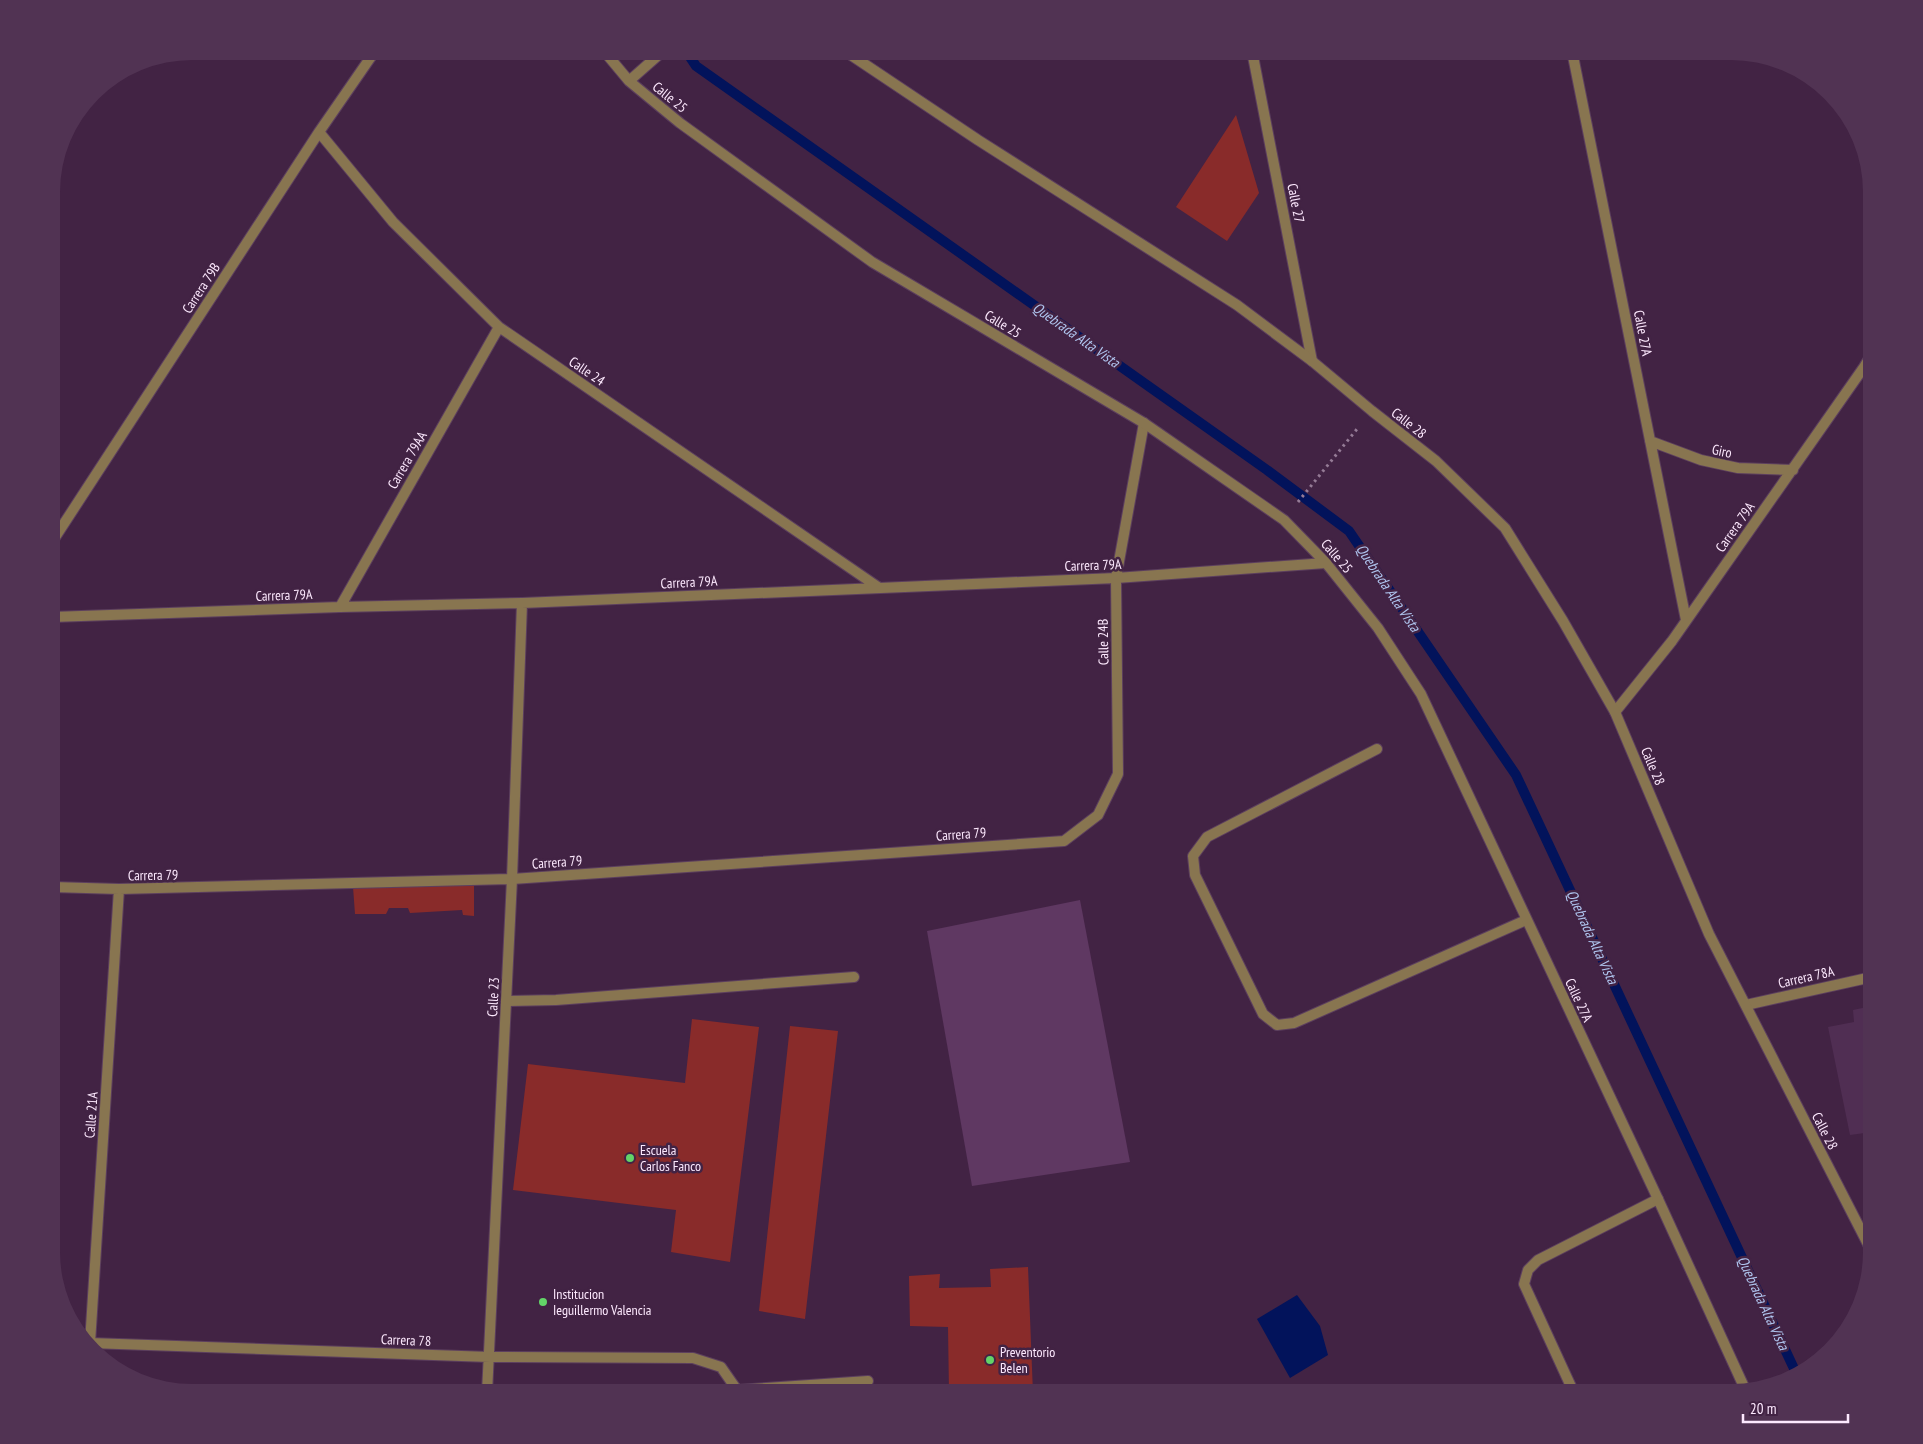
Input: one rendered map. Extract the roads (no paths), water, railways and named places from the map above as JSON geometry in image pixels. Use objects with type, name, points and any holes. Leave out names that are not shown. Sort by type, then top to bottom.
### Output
[{"type":"street","name":"Carrera 79B","points":[[60,530],[319,132],[369,60]]},
{"type":"street","name":"Calle 25","points":[[612,60],[629,80],[680,123],[872,262],[1144,423],[1284,520],[1326,563],[1378,628]]},
{"type":"street","points":[[629,80],[652,60]]},
{"type":"street","points":[[858,60],[994,151],[1237,305],[1312,361]]},
{"type":"street","name":"Calle 27","points":[[1254,60],[1312,361]]},
{"type":"street","name":"Calle 27A","points":[[1574,60],[1686,620]]},
{"type":"street","name":"Calle 24","points":[[319,132],[394,222],[499,327],[878,587]]},
{"type":"street","name":"Carrera 79AA","points":[[340,607],[499,327]]},
{"type":"street","name":"Calle 28","points":[[1312,361],[1436,461],[1505,528],[1563,620],[1615,712],[1709,934],[1863,1234]]},
{"type":"street","name":"Carrera 79A","points":[[1615,712],[1686,620],[1863,367]]},
{"type":"street","name":"Calle 24B","points":[[1064,841],[1098,814],[1118,774],[1116,578],[1144,423]]},
{"type":"street","name":"Giro","points":[[1650,441],[1700,460],[1738,468],[1792,470]]},
{"type":"street","name":"Carrera 79A","points":[[60,617],[522,603],[1116,578],[1326,563]]},
{"type":"street","name":"Calle 23","points":[[488,1384],[512,879],[522,603]]},
{"type":"street","name":"Calle 27A","points":[[1378,628],[1421,694],[1658,1199],[1742,1383]]},
{"type":"street","points":[[1377,749],[1206,837],[1194,856],[1195,875],[1263,1014],[1277,1025],[1294,1024],[1526,920]]},
{"type":"street","name":"Carrera 79","points":[[60,887],[119,889],[512,879],[1064,841]]},
{"type":"street","name":"Calle 21A","points":[[90,1336],[119,889]]},
{"type":"street","points":[[506,1002],[556,1000],[854,977]]},
{"type":"street","name":"Carrera 78A","points":[[1746,1004],[1863,979]]},
{"type":"street","points":[[1570,1384],[1524,1284],[1528,1270],[1538,1260],[1658,1199]]},
{"type":"street","name":"Carrera 78","points":[[97,1343],[490,1357],[693,1358],[721,1368],[732,1384]]},
{"type":"street","points":[[829,1384],[868,1381]]},
{"type":"waterway","name":"Quebrada Alta Vista","points":[[692,60],[696,66],[1267,470],[1349,531],[1516,775],[1794,1368]]},
{"type":"place","name":"Escuela Carlos Fanco","points":[[630,1158]]},
{"type":"place","name":"Institucion Ieguillermo Valencia","points":[[543,1302]]},
{"type":"place","name":"Preventorio Belen","points":[[990,1360]]}]
